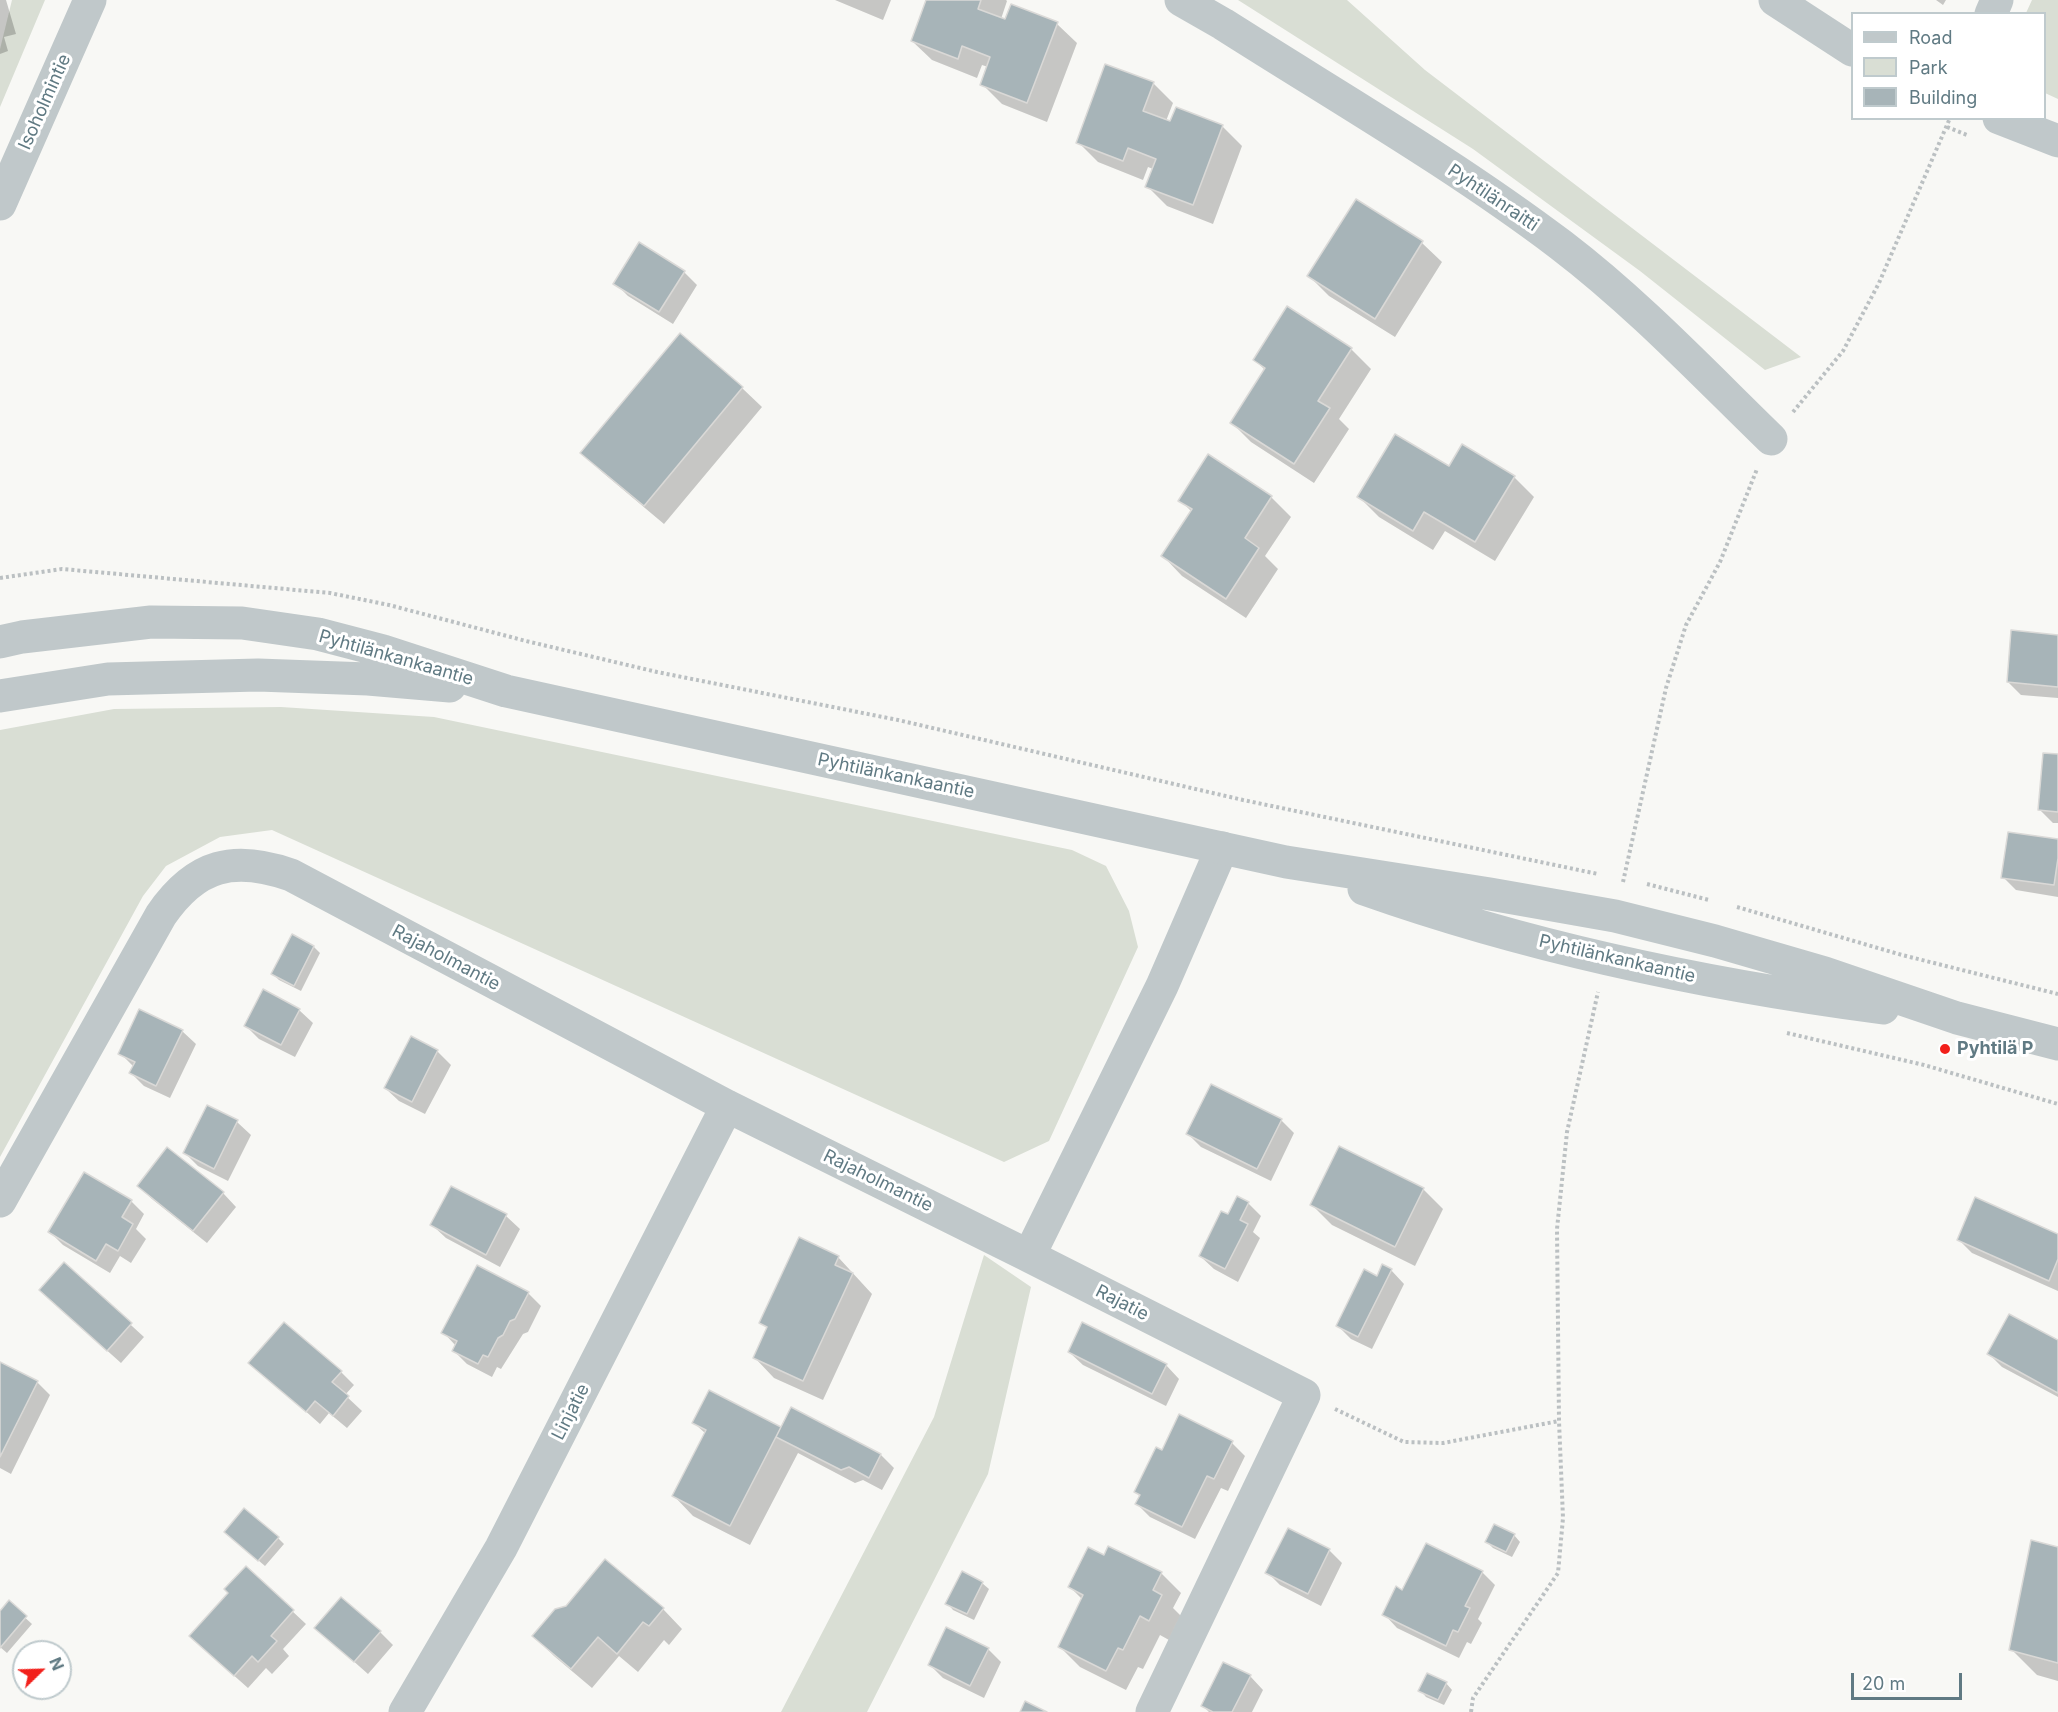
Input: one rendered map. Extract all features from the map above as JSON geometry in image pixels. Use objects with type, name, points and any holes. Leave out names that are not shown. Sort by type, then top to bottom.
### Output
[{"type":"street","name":"Isoholmintie","points":[[0,204],[90,0]]},
{"type":"street","name":"Pyhtilänraitti","points":[[1181,0],[1223,24],[1492,195],[1563,247],[1636,309],[1771,439]]},
{"type":"street","points":[[1775,0],[1851,49]]},
{"type":"street","points":[[2004,120],[2058,141]]},
{"type":"street","name":"Pyhtilänkankaantie","points":[[0,642],[21,637],[151,622],[242,623],[318,634],[383,651],[506,691],[1286,862],[1615,916],[1715,941],[1825,973],[1957,1018],[2058,1044]]},
{"type":"street","name":"Pyhtilänkankaantie","points":[[0,695],[108,679],[258,675],[368,680],[506,691]]},
{"type":"street","points":[[1029,1256],[1162,986],[1222,848]]},
{"type":"street","name":"Pyhtilänkankaantie","points":[[1286,862],[1418,908],[1642,967],[1797,997],[1957,1018]]},
{"type":"street","name":"Rajaholmantie","points":[[0,1201],[161,915],[184,886],[227,865],[268,867],[291,875],[727,1106],[1029,1256]]},
{"type":"street","name":"Linjatie","points":[[405,1712],[501,1548],[727,1106]]},
{"type":"street","name":"Rajatie","points":[[1029,1256],[1304,1395]]},
{"type":"street","points":[[1152,1712],[1304,1395]]},
{"type":"path","points":[[1615,916],[1666,688],[1686,625],[1720,562],[1745,497],[1771,439],[1843,351],[1879,282],[1949,120]]},
{"type":"path","points":[[0,578],[62,569],[330,593],[389,605],[657,672],[898,720],[1243,800],[1600,874]]},
{"type":"path","points":[[1623,879],[1634,882]]},
{"type":"path","points":[[1645,884],[1720,903]]},
{"type":"path","points":[[1731,906],[1902,955],[2058,994]]},
{"type":"path","points":[[1471,1712],[1473,1698],[1558,1574],[1563,1518],[1559,1421],[1557,1229],[1567,1132],[1606,958]]},
{"type":"path","points":[[1597,996],[1608,998]]},
{"type":"path","points":[[1784,1032],[1924,1065],[2058,1104]]},
{"type":"path","points":[[1304,1395],[1404,1442],[1443,1443],[1559,1421]]},
{"type":"green space","points":[[12,0],[45,0],[0,107],[0,49]]},
{"type":"green space","points":[[1238,0],[1347,0],[1425,70],[1801,357],[1765,370],[1640,271],[1473,149]]},
{"type":"green space","points":[[2032,0],[2058,0],[2058,99],[2046,93],[2046,12],[2026,12]]},
{"type":"green space","points":[[281,707],[434,717],[1072,850],[1106,866],[1129,911],[1138,947],[1049,1141],[1004,1162],[272,830],[220,837],[166,866],[143,896],[0,1157],[0,730],[114,709]]},
{"type":"green space","points":[[984,1255],[1031,1287],[988,1474],[867,1712],[781,1712],[934,1417]]},
{"type":"building","points":[[926,0],[981,0],[978,9],[1005,19],[1011,4],[1058,22],[1027,103],[980,85],[990,57],[962,46],[958,59],[911,41]]},
{"type":"building","points":[[1105,64],[1154,82],[1143,111],[1170,121],[1176,107],[1223,125],[1193,205],[1145,187],[1156,159],[1128,148],[1123,161],[1076,143]]},
{"type":"building","points":[[1356,199],[1423,241],[1375,319],[1307,276]]},
{"type":"building","points":[[639,242],[685,271],[659,312],[613,284]]},
{"type":"building","points":[[1287,306],[1352,348],[1318,401],[1330,408],[1294,464],[1230,423],[1265,368],[1253,360]]},
{"type":"building","points":[[680,333],[743,387],[644,506],[580,453]]},
{"type":"building","points":[[1395,434],[1449,466],[1462,444],[1515,476],[1475,542],[1424,512],[1413,531],[1357,497]]},
{"type":"building","points":[[1208,454],[1272,496],[1245,538],[1259,548],[1226,599],[1161,556],[1192,509],[1178,501]]},
{"type":"building","points":[[2011,630],[2058,635],[2058,687],[2007,682]]},
{"type":"building","points":[[2043,753],[2058,754],[2058,812],[2038,810]]},
{"type":"building","points":[[2008,832],[2058,839],[2054,885],[2001,878]]},
{"type":"building","points":[[292,934],[314,946],[294,986],[271,974]]},
{"type":"building","points":[[263,989],[300,1009],[281,1045],[244,1026]]},
{"type":"building","points":[[139,1009],[183,1030],[156,1086],[129,1073],[135,1062],[118,1054]]},
{"type":"building","points":[[411,1036],[438,1050],[412,1102],[384,1088]]},
{"type":"building","points":[[1211,1084],[1282,1119],[1257,1169],[1186,1134]]},
{"type":"building","points":[[207,1105],[238,1120],[214,1169],[183,1153]]},
{"type":"building","points":[[1339,1146],[1424,1188],[1395,1247],[1310,1205]]},
{"type":"building","points":[[167,1147],[224,1192],[193,1231],[137,1186]]},
{"type":"building","points":[[84,1172],[132,1200],[122,1217],[133,1224],[118,1251],[106,1244],[96,1261],[48,1232]]},
{"type":"building","points":[[451,1186],[507,1214],[486,1255],[430,1225]]},
{"type":"building","points":[[1237,1196],[1249,1202],[1240,1220],[1248,1224],[1225,1269],[1199,1256],[1221,1211],[1228,1214]]},
{"type":"building","points":[[1975,1197],[2058,1234],[2058,1259],[2049,1281],[1957,1240]]},
{"type":"building","points":[[799,1237],[839,1256],[835,1265],[853,1273],[803,1381],[753,1358],[767,1327],[759,1323]]},
{"type":"building","points":[[64,1262],[132,1323],[107,1351],[39,1290]]},
{"type":"building","points":[[1382,1264],[1392,1269],[1358,1337],[1336,1326],[1364,1269],[1377,1276]]},
{"type":"building","points":[[477,1265],[529,1292],[515,1319],[510,1321],[488,1357],[483,1355],[478,1364],[452,1351],[457,1341],[441,1333]]},
{"type":"building","points":[[2009,1314],[2058,1340],[2058,1393],[1987,1354]]},
{"type":"building","points":[[284,1322],[342,1371],[332,1382],[349,1396],[333,1416],[315,1401],[306,1412],[248,1363]]},
{"type":"building","points":[[1082,1322],[1167,1364],[1152,1394],[1068,1352]]},
{"type":"building","points":[[0,1362],[38,1381],[0,1457]]},
{"type":"building","points":[[709,1390],[781,1427],[730,1526],[672,1496],[706,1430],[692,1423]]},
{"type":"building","points":[[791,1407],[881,1454],[869,1478],[849,1467],[841,1470],[776,1437]]},
{"type":"building","points":[[1179,1414],[1233,1441],[1214,1479],[1207,1476],[1182,1527],[1135,1504],[1140,1495],[1134,1492],[1156,1447],[1162,1450]]},
{"type":"building","points":[[244,1508],[279,1537],[258,1561],[224,1532]]},
{"type":"building","points":[[1494,1524],[1515,1534],[1506,1552],[1485,1542]]},
{"type":"building","points":[[1288,1528],[1330,1549],[1308,1594],[1265,1573]]},
{"type":"building","points":[[2031,1540],[2058,1547],[2058,1663],[2009,1650]]},
{"type":"building","points":[[1426,1543],[1483,1571],[1465,1606],[1470,1608],[1458,1632],[1453,1630],[1446,1646],[1382,1615],[1396,1586],[1402,1590]]},
{"type":"building","points":[[1108,1546],[1162,1572],[1153,1590],[1162,1595],[1149,1621],[1140,1616],[1123,1650],[1118,1648],[1106,1671],[1058,1647],[1083,1595],[1068,1587],[1088,1547],[1104,1555]]},
{"type":"building","points":[[605,1559],[664,1608],[649,1626],[643,1622],[617,1654],[598,1637],[571,1669],[532,1636],[555,1609],[566,1606]]},
{"type":"building","points":[[246,1566],[294,1610],[271,1636],[277,1641],[258,1662],[252,1656],[234,1676],[189,1636],[228,1593],[224,1589]]},
{"type":"building","points":[[962,1571],[983,1582],[967,1614],[945,1604]]},
{"type":"building","points":[[341,1597],[381,1631],[354,1662],[314,1628]]},
{"type":"building","points":[[9,1600],[27,1616],[0,1648],[0,1611]]},
{"type":"building","points":[[946,1627],[989,1648],[970,1686],[928,1665]]},
{"type":"building","points":[[1223,1662],[1251,1675],[1232,1712],[1213,1712],[1201,1706]]},
{"type":"building","points":[[1427,1673],[1447,1682],[1438,1700],[1418,1691]]},
{"type":"building","points":[[1025,1701],[1047,1712],[1020,1712]]},
{"type":"place","name":"Pyhtilä P","points":[[1945,1049]]}]
